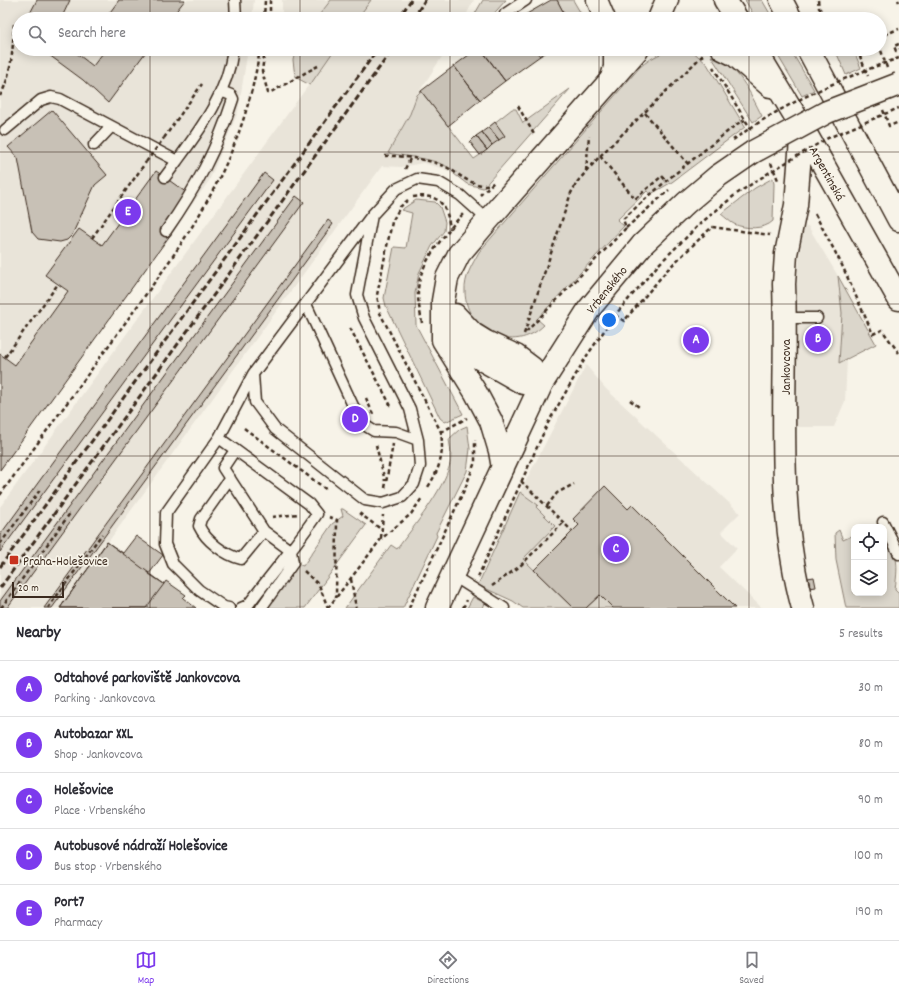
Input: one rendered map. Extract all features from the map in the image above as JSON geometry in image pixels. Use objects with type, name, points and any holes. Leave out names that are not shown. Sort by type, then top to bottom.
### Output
[{"type":"main road","points":[[662,12],[667,0]]},
{"type":"main road","points":[[726,0],[733,12]]},
{"type":"main road","points":[[780,0],[787,12]]},
{"type":"main road","points":[[503,468],[499,446],[491,421],[480,399],[443,340],[443,301],[447,278],[459,254],[632,56]]},
{"type":"main road","points":[[610,81],[645,56]]},
{"type":"main road","points":[[736,56],[786,100]]},
{"type":"main road","name":"Argentinská","points":[[759,56],[802,127],[899,299]]},
{"type":"main road","points":[[812,56],[899,220]]},
{"type":"main road","name":"Vrbenského","points":[[437,608],[542,383],[589,309],[643,244],[686,203],[718,176],[753,152],[827,112],[894,79]]},
{"type":"main road","name":"Jankovcova","points":[[802,127],[796,205],[786,254],[784,284],[785,494],[791,550],[803,608]]},
{"type":"main road","points":[[443,301],[473,334],[486,342],[516,356],[532,368],[542,383]]},
{"type":"street","points":[[597,0],[602,12]]},
{"type":"street","points":[[610,81],[614,67],[614,56]]},
{"type":"lane","points":[[235,0],[236,12]]},
{"type":"lane","points":[[508,12],[526,0]]},
{"type":"lane","points":[[165,177],[203,126],[221,91],[231,56]]},
{"type":"lane","points":[[166,231],[190,196],[224,128],[233,99],[231,95],[221,91]]},
{"type":"lane","points":[[5,130],[41,100],[51,97],[60,99],[177,161]]},
{"type":"lane","points":[[94,145],[111,127]]},
{"type":"lane","points":[[229,608],[224,607],[199,590],[173,564],[165,544],[166,514],[219,438],[253,374],[372,215],[396,189],[417,179],[438,182],[460,195],[488,220]]},
{"type":"lane","points":[[253,374],[255,402],[275,429],[366,500],[383,503],[402,497],[414,484],[420,466],[418,440],[410,409],[364,318],[357,295],[372,215]]},
{"type":"lane","points":[[306,304],[360,423],[374,431],[396,432],[418,440]]},
{"type":"lane","points":[[785,316],[795,318],[817,318]]},
{"type":"lane","points":[[219,438],[309,504],[317,514],[291,551],[276,567],[248,605],[241,608]]},
{"type":"lane","points":[[235,450],[223,468],[264,531],[291,551],[293,563],[261,608]]},
{"type":"lane","points":[[230,478],[201,519],[199,526],[200,530],[207,538],[226,552],[241,559],[264,531]]},
{"type":"lane","points":[[883,522],[899,554]]},
{"type":"lane","points":[[452,575],[504,608]]},
{"type":"path","points":[[264,0],[264,12]]},
{"type":"path","points":[[270,0],[270,12]]},
{"type":"path","points":[[818,0],[818,8],[822,12]]},
{"type":"path","points":[[887,33],[899,29]]},
{"type":"path","points":[[0,96],[7,78],[12,44]]},
{"type":"path","points":[[899,44],[894,46],[896,51],[899,50]]},
{"type":"path","points":[[0,495],[173,257],[208,202],[231,156],[247,109],[258,56]]},
{"type":"path","points":[[264,56],[262,71],[268,93],[318,66]]},
{"type":"path","points":[[523,338],[571,193],[578,181],[600,156],[702,56]]},
{"type":"path","points":[[524,334],[626,228],[623,219],[666,181],[737,124],[746,120],[713,56]]},
{"type":"path","points":[[884,56],[894,79]]},
{"type":"path","points":[[92,238],[202,84]]},
{"type":"path","points":[[518,106],[536,136]]},
{"type":"path","points":[[481,592],[521,481],[548,423],[586,357],[615,314],[659,264],[701,223],[735,195],[770,172],[828,138],[899,108]]},
{"type":"path","points":[[645,113],[688,164]]},
{"type":"path","points":[[385,156],[427,160],[444,166],[469,182],[489,185]]},
{"type":"path","points":[[600,156],[635,199],[662,176],[666,181]]},
{"type":"path","points":[[812,209],[841,263],[873,334],[882,330],[899,353]]},
{"type":"path","points":[[615,314],[624,321],[668,269],[712,227],[776,236]]},
{"type":"path","points":[[423,330],[419,307],[419,283],[422,272],[450,229]]},
{"type":"path","points":[[4,357],[58,284]]},
{"type":"path","points":[[630,400],[639,407]]},
{"type":"path","points":[[464,411],[470,425]]},
{"type":"path","points":[[441,432],[468,418]]},
{"type":"path","points":[[244,428],[330,492]]},
{"type":"path","points":[[409,608],[466,486],[475,462],[476,438]]},
{"type":"path","points":[[521,481],[572,530]]},
{"type":"path","points":[[547,506],[557,493],[574,484]]},
{"type":"path","points":[[0,544],[40,490]]},
{"type":"path","points":[[354,510],[382,530]]},
{"type":"path","points":[[1,608],[71,512]]},
{"type":"path","points":[[258,521],[290,514],[317,514],[337,520],[336,598]]},
{"type":"path","points":[[463,608],[481,592],[519,568],[563,522]]},
{"type":"path","points":[[48,608],[102,534]]},
{"type":"path","points":[[300,568],[319,585],[328,608]]},
{"type":"path","points":[[351,578],[356,608]]},
{"type":"shaded area","points":[[0,0],[254,0],[253,12],[12,12],[12,56],[247,56],[238,112],[209,181],[0,470]]},
{"type":"shaded area","points":[[282,0],[331,0],[322,12],[282,12]]},
{"type":"shaded area","points":[[331,0],[371,0],[362,12],[322,12]]},
{"type":"shaded area","points":[[371,0],[474,0],[468,12],[362,12]]},
{"type":"shaded area","points":[[483,0],[506,0],[495,12],[476,12]]},
{"type":"shaded area","points":[[557,0],[573,0],[580,12],[563,12]]},
{"type":"shaded area","points":[[745,0],[762,0],[769,12],[752,12]]},
{"type":"shaded area","points":[[294,56],[330,56],[310,85],[295,77],[293,60]]},
{"type":"shaded area","points":[[330,56],[442,56],[417,95],[410,114],[388,152],[425,158],[443,164],[456,172],[453,174],[444,169],[423,163],[401,167],[382,166],[60,608],[0,608],[0,507]]},
{"type":"shaded area","points":[[655,56],[698,56],[707,64],[745,127],[672,182],[651,194],[647,191],[617,220],[624,226],[537,319],[544,325],[532,334],[519,338],[506,339],[494,335],[483,328],[474,319],[467,306],[465,287],[471,266],[479,252],[640,67]]},
{"type":"shaded area","points":[[711,56],[720,60],[736,72],[748,89],[762,116],[753,122]]},
{"type":"shaded area","points":[[778,56],[794,56],[814,90],[802,96]]},
{"type":"shaded area","points":[[838,56],[856,56],[861,68],[846,75]]},
{"type":"shaded area","points":[[570,89],[483,188],[467,184],[454,174],[456,172],[440,163],[388,153],[410,114],[417,95],[421,91],[474,159],[480,155],[470,142],[512,109],[516,109],[523,123]]},
{"type":"shaded area","points":[[773,178],[773,221],[769,224],[754,228],[738,226],[721,214],[755,188]]},
{"type":"shaded area","points":[[416,200],[435,202],[440,207],[445,222],[444,231],[432,246],[419,273],[415,293],[416,325],[463,414],[445,422],[440,418],[386,306],[384,298],[394,247],[406,248],[412,213],[401,210]]},
{"type":"shaded area","points":[[808,226],[838,276],[842,313],[839,363],[847,359],[845,401],[834,427],[796,427],[795,318],[798,269],[803,227]]},
{"type":"shaded area","points":[[838,276],[876,344],[839,363],[842,313]]},
{"type":"shaded area","points":[[586,365],[606,389],[740,513],[721,532],[737,548],[719,567],[762,608],[613,608],[600,595],[586,608],[573,608],[523,559],[538,505],[520,492]]},
{"type":"shaded area","points":[[467,426],[470,449],[467,471],[436,533],[437,536],[403,608],[345,608],[391,545],[397,549],[435,497],[450,464],[451,454],[449,439],[460,429]]},
{"type":"shaded area","points":[[520,492],[538,505],[536,507],[555,526],[523,559],[573,608],[523,608],[513,601],[478,585]]},
{"type":"shaded area","points":[[341,509],[366,525],[305,608],[268,608],[298,564],[303,566],[332,524],[343,516]]},
{"type":"shaded area","points":[[839,530],[843,540],[851,536],[851,596],[887,596],[887,536],[892,546],[897,564],[895,589],[899,593],[899,608],[846,608],[836,560],[835,533]]},
{"type":"shaded area","points":[[600,595],[613,608],[586,608]]},
{"type":"shaded area","points":[[473,597],[485,603],[483,608],[467,608]]},
{"type":"building","points":[[37,0],[70,0],[64,12],[31,12]]},
{"type":"building","points":[[119,0],[185,0],[176,12],[110,12]]},
{"type":"building","points":[[551,0],[557,0],[563,12],[530,12]]},
{"type":"building","points":[[50,56],[80,56],[93,66],[101,56],[143,56],[108,103],[83,80]]},
{"type":"building","points":[[468,56],[486,56],[505,81],[480,100],[454,66]]},
{"type":"building","points":[[486,56],[540,56],[505,81]]},
{"type":"building","points":[[454,66],[480,100],[448,126],[421,91]]},
{"type":"building","points":[[52,110],[107,175],[95,185],[72,235],[67,240],[60,242],[38,239],[32,232],[18,158],[8,147]]},
{"type":"building","points":[[495,122],[505,136],[499,140],[489,127]]},
{"type":"building","points":[[489,127],[499,140],[492,145],[482,132]]},
{"type":"building","points":[[482,132],[492,145],[487,150],[476,136]]},
{"type":"building","points":[[476,136],[487,150],[480,155],[470,142]]},
{"type":"building","points":[[156,171],[187,193],[162,228],[171,234],[0,470],[0,354],[15,365],[68,291],[45,275],[79,229],[102,245]]},
{"type":"building","points":[[264,173],[273,180],[0,552],[0,535]]},
{"type":"building","points":[[296,196],[304,202],[7,608],[0,608],[0,601]]},
{"type":"building","points":[[328,220],[333,224],[52,608],[44,608]]},
{"type":"building","points":[[605,486],[628,509],[632,505],[735,608],[613,608],[600,595],[586,608],[573,608],[534,570],[579,525],[573,519]]},
{"type":"building","points":[[136,536],[163,555],[149,574],[164,584],[166,581],[186,595],[183,598],[196,608],[60,608],[107,542],[123,553]]},
{"type":"building","points":[[107,542],[164,584],[146,608],[60,608]]},
{"type":"building","points":[[814,577],[816,587],[810,588],[808,578]]},
{"type":"railway","points":[[403,12],[411,0]]},
{"type":"railway","points":[[417,12],[425,0]]},
{"type":"railway","points":[[0,567],[373,56]]},
{"type":"railway","points":[[0,588],[388,56]]},
{"type":"place","name":"Port7","points":[[128,212]]},
{"type":"place","name":"Autobazar XXL","points":[[818,339]]},
{"type":"place","name":"Odtahové parkoviště Jankovcova","points":[[696,340]]},
{"type":"place","name":"Autobusové nádraží Holešovice","points":[[355,419]]},
{"type":"place","name":"Holešovice","points":[[616,549]]},
{"type":"place","name":"Praha-Holešovice","points":[[14,560]]}]
